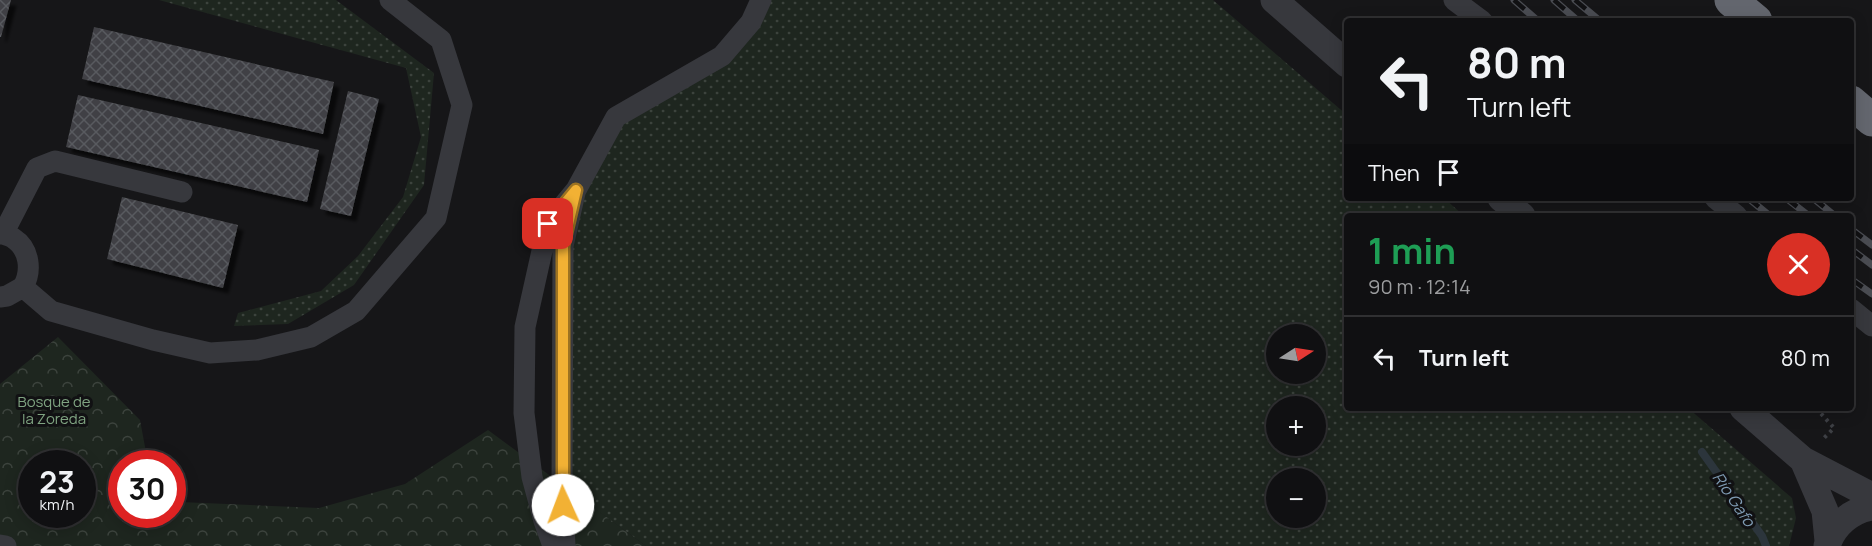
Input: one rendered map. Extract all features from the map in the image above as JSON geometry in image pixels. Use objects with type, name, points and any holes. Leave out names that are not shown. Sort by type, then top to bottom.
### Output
[{"type":"highway","points":[[1731,0],[1752,18]]},
{"type":"highway","points":[[1854,105],[1872,120]]},
{"type":"street","points":[[23,287],[51,311],[153,340],[210,353],[257,351],[311,337],[356,311],[436,218],[462,105],[441,40],[390,0]]},
{"type":"street","points":[[553,546],[543,521],[531,467],[524,413],[525,327],[548,224],[576,190],[616,117],[722,56],[751,22],[761,0]]},
{"type":"street","points":[[1274,0],[1344,61]]},
{"type":"street","points":[[1454,0],[1478,18]]},
{"type":"street","points":[[0,297],[7,296],[23,287],[29,276],[29,264],[23,249],[14,238],[1,233],[37,168],[55,161],[182,192]]},
{"type":"street","points":[[565,546],[561,484],[563,246],[576,190]]},
{"type":"street","points":[[1504,201],[1518,213]]},
{"type":"street","points":[[1719,201],[1733,213]]},
{"type":"street","points":[[1854,311],[1872,326]]},
{"type":"street","points":[[1746,411],[1803,460],[1872,496]]},
{"type":"street","points":[[1803,460],[1826,511],[1827,544]]},
{"type":"street","points":[[1827,544],[1842,522],[1863,509],[1872,507]]},
{"type":"street","points":[[0,545],[6,546]]},
{"type":"path","points":[[1803,460],[1834,428],[1819,411]]},
{"type":"green space","points":[[159,0],[336,0],[434,73],[424,185],[354,285],[288,324],[234,326],[238,313],[321,291],[358,256],[403,197],[421,137],[406,68]]},
{"type":"green space","points":[[761,0],[1213,0],[1344,112],[1344,201],[1447,201],[1461,213],[1344,213],[1344,411],[1691,411],[1792,498],[1796,518],[1789,546],[646,546],[562,485],[563,246],[616,117],[722,56]]},
{"type":"green space","name":"Bosque de la Zoreda","points":[[58,337],[140,420],[146,450],[108,450],[108,528],[186,528],[186,502],[319,508],[405,484],[488,430],[646,546],[0,546],[0,384]]},
{"type":"building","points":[[0,0],[11,0],[1,37],[0,37]]},
{"type":"building","points":[[94,27],[334,82],[323,134],[82,79]]},
{"type":"building","points":[[348,91],[379,99],[351,216],[320,209]]},
{"type":"building","points":[[78,95],[319,150],[307,202],[66,147]]},
{"type":"building","points":[[122,197],[238,225],[223,288],[107,259]]},
{"type":"waterway","name":"Río Gafo","points":[[1702,452],[1762,536],[1766,546]]},
{"type":"railway","points":[[1514,0],[1535,18]]},
{"type":"railway","points":[[1554,0],[1575,18]]},
{"type":"railway","points":[[1575,0],[1596,18]]},
{"type":"railway","points":[[1752,201],[1766,213]]},
{"type":"railway","points":[[1790,201],[1805,213]]},
{"type":"railway","points":[[1817,201],[1831,213]]},
{"type":"railway","points":[[1854,231],[1872,245]]},
{"type":"railway","points":[[1854,251],[1872,265]]},
{"type":"railway","points":[[1854,281],[1872,294]]},
{"type":"route","points":[[548,224],[576,190],[563,246],[561,484],[563,505]]}]
